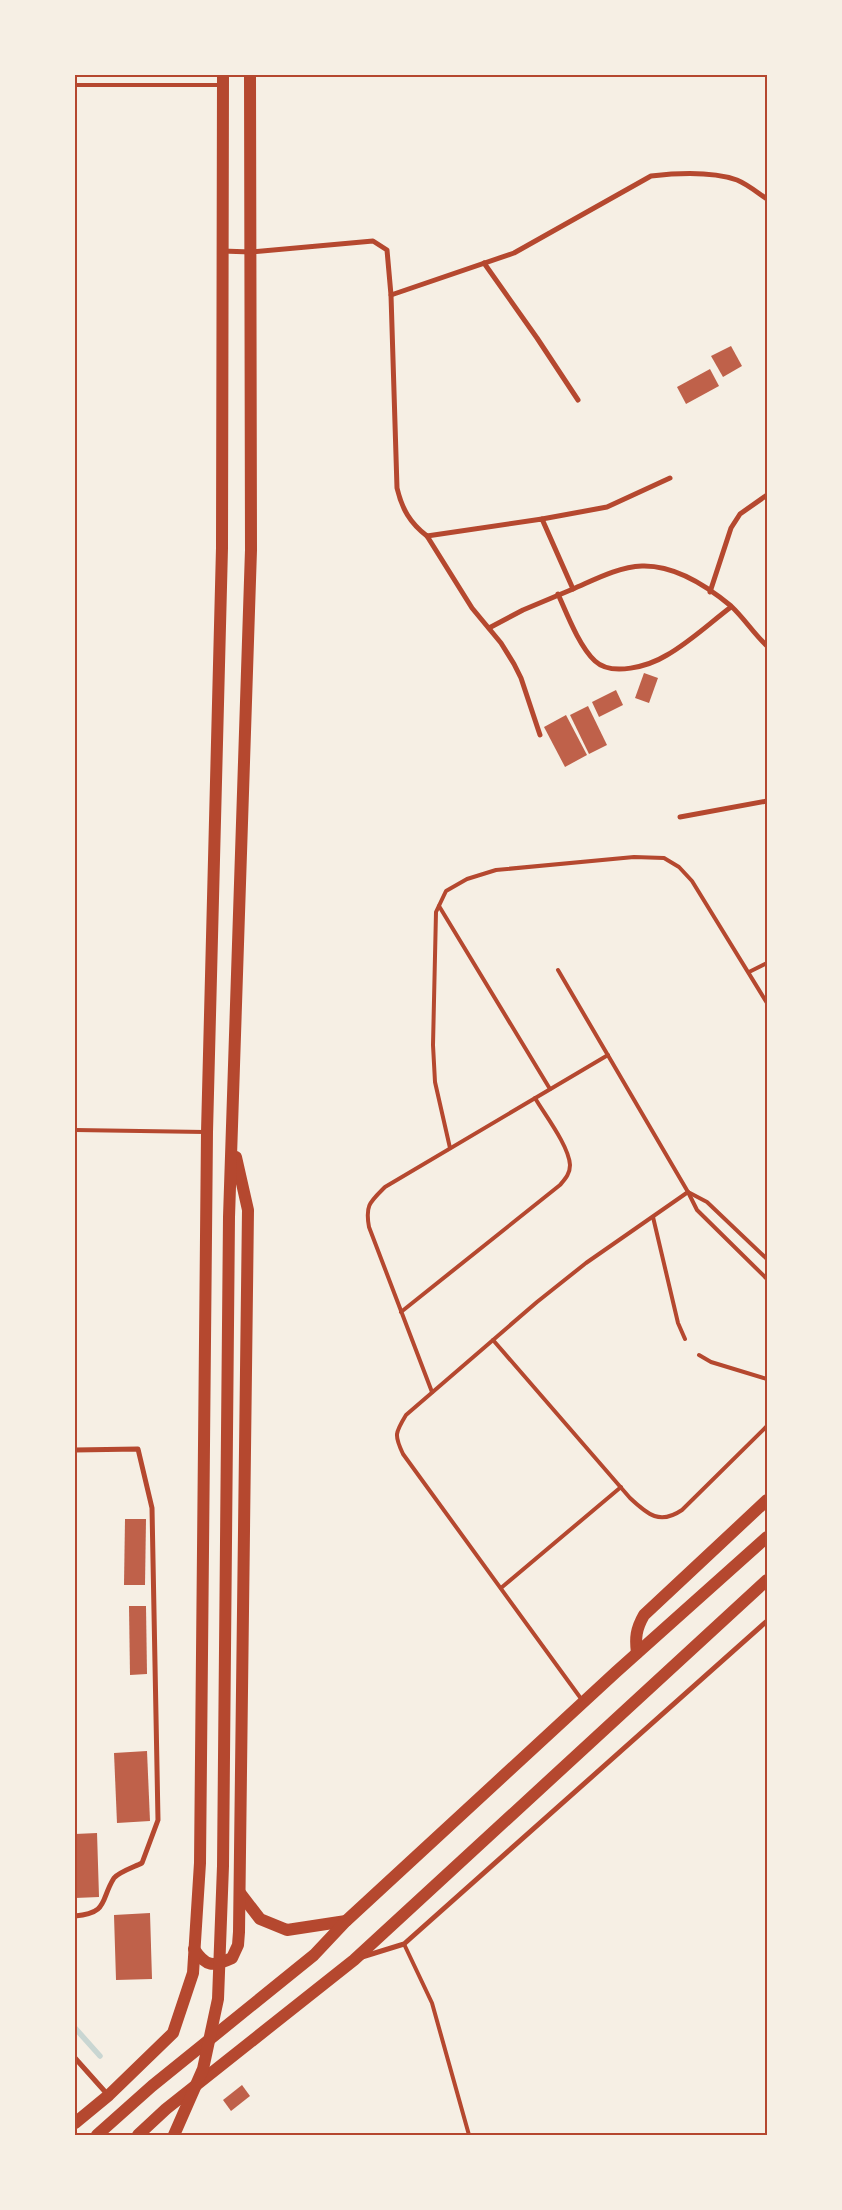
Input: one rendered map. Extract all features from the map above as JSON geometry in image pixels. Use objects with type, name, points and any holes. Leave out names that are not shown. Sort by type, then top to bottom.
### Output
[{"type":"main road","points":[[174,2135],[203,2070],[218,1999],[223,1866],[229,1217],[251,550],[250,75]]},
{"type":"main road","points":[[75,2123],[108,2095],[173,2032],[193,1973],[200,1863],[204,1639],[208,1132],[222,548],[223,80]]},
{"type":"main road","points":[[194,1949],[203,1962],[213,1965],[232,1958],[238,1945],[248,1210],[232,1144]]},
{"type":"main road","points":[[637,1653],[635,1639],[637,1627],[644,1615],[767,1500]]},
{"type":"main road","points":[[98,2135],[152,2086],[314,1955],[346,1921],[637,1653],[767,1537]]},
{"type":"main road","points":[[138,2135],[166,2109],[354,1960],[767,1580]]},
{"type":"main road","points":[[240,1893],[260,1918],[287,1930],[346,1921]]},
{"type":"main road","points":[[108,2095],[124,2112]]},
{"type":"street","points":[[392,295],[514,253],[651,176],[671,174],[720,176],[738,180],[767,199]]},
{"type":"street","points":[[222,250],[251,252],[374,241],[387,250],[392,295],[397,488],[405,513],[427,536],[472,608],[501,643],[521,678],[540,734]]},
{"type":"street","points":[[484,263],[578,400]]},
{"type":"street","points":[[427,536],[542,519],[607,507],[670,478]]},
{"type":"street","points":[[710,592],[731,528],[740,514],[767,495]]},
{"type":"street","points":[[542,519],[573,589]]},
{"type":"street","points":[[489,628],[558,594],[608,574],[640,566],[661,567],[688,577],[731,606],[767,646]]},
{"type":"street","points":[[558,594],[581,640],[596,661],[610,670],[629,669],[667,656],[731,606]]},
{"type":"street","points":[[680,817],[767,801]]},
{"type":"street","points":[[75,1450],[138,1449],[152,1508],[158,1820],[142,1863],[115,1877],[105,1900],[91,1914],[75,1916]]},
{"type":"street","points":[[354,1960],[404,1944],[767,1621]]},
{"type":"street","points":[[76,2062],[108,2095]]},
{"type":"lane","points":[[75,85],[223,80]]},
{"type":"lane","points":[[450,1148],[435,1082],[432,1045],[436,912],[446,891],[467,879],[496,870],[634,857],[664,858],[679,867],[692,881],[767,1003]]},
{"type":"lane","points":[[439,906],[550,1089]]},
{"type":"lane","points":[[749,972],[767,963]]},
{"type":"lane","points":[[558,970],[697,1210],[767,1279]]},
{"type":"lane","points":[[432,1392],[368,1227],[366,1211],[371,1200],[385,1187],[608,1055]]},
{"type":"lane","points":[[402,1312],[552,1191],[568,1175],[570,1165],[567,1152],[535,1098]]},
{"type":"lane","points":[[75,1130],[208,1132]]},
{"type":"lane","points":[[584,1702],[403,1454],[396,1440],[396,1431],[406,1415],[537,1302],[586,1263],[688,1192]]},
{"type":"lane","points":[[688,1192],[707,1202],[767,1259]]},
{"type":"lane","points":[[653,1216],[678,1323],[685,1339]]},
{"type":"lane","points":[[493,1340],[621,1487],[645,1512],[656,1517],[671,1518],[682,1510],[767,1426]]},
{"type":"lane","points":[[699,1355],[710,1362],[767,1379]]},
{"type":"lane","points":[[501,1588],[621,1487]]},
{"type":"lane","points":[[404,1944],[432,2003],[469,2135]]},
{"type":"building","points":[[731,346],[742,366],[723,377],[711,356]]},
{"type":"building","points":[[710,369],[719,386],[686,404],[677,387]]},
{"type":"building","points":[[644,673],[658,678],[649,703],[635,698]]},
{"type":"building","points":[[616,690],[623,705],[599,717],[592,702]]},
{"type":"building","points":[[588,706],[607,745],[589,754],[570,715]]},
{"type":"building","points":[[566,715],[587,755],[565,767],[544,727]]},
{"type":"building","points":[[125,1519],[146,1519],[145,1585],[124,1585]]},
{"type":"building","points":[[129,1606],[146,1606],[147,1674],[130,1675]]},
{"type":"building","points":[[147,1751],[150,1821],[117,1823],[114,1753]]},
{"type":"building","points":[[97,1833],[99,1897],[75,1898],[75,1834]]},
{"type":"building","points":[[150,1913],[152,1979],[116,1980],[114,1915]]},
{"type":"building","points":[[242,2085],[250,2096],[231,2111],[223,2100]]},
{"type":"waterway","points":[[75,2028],[100,2056]]}]
